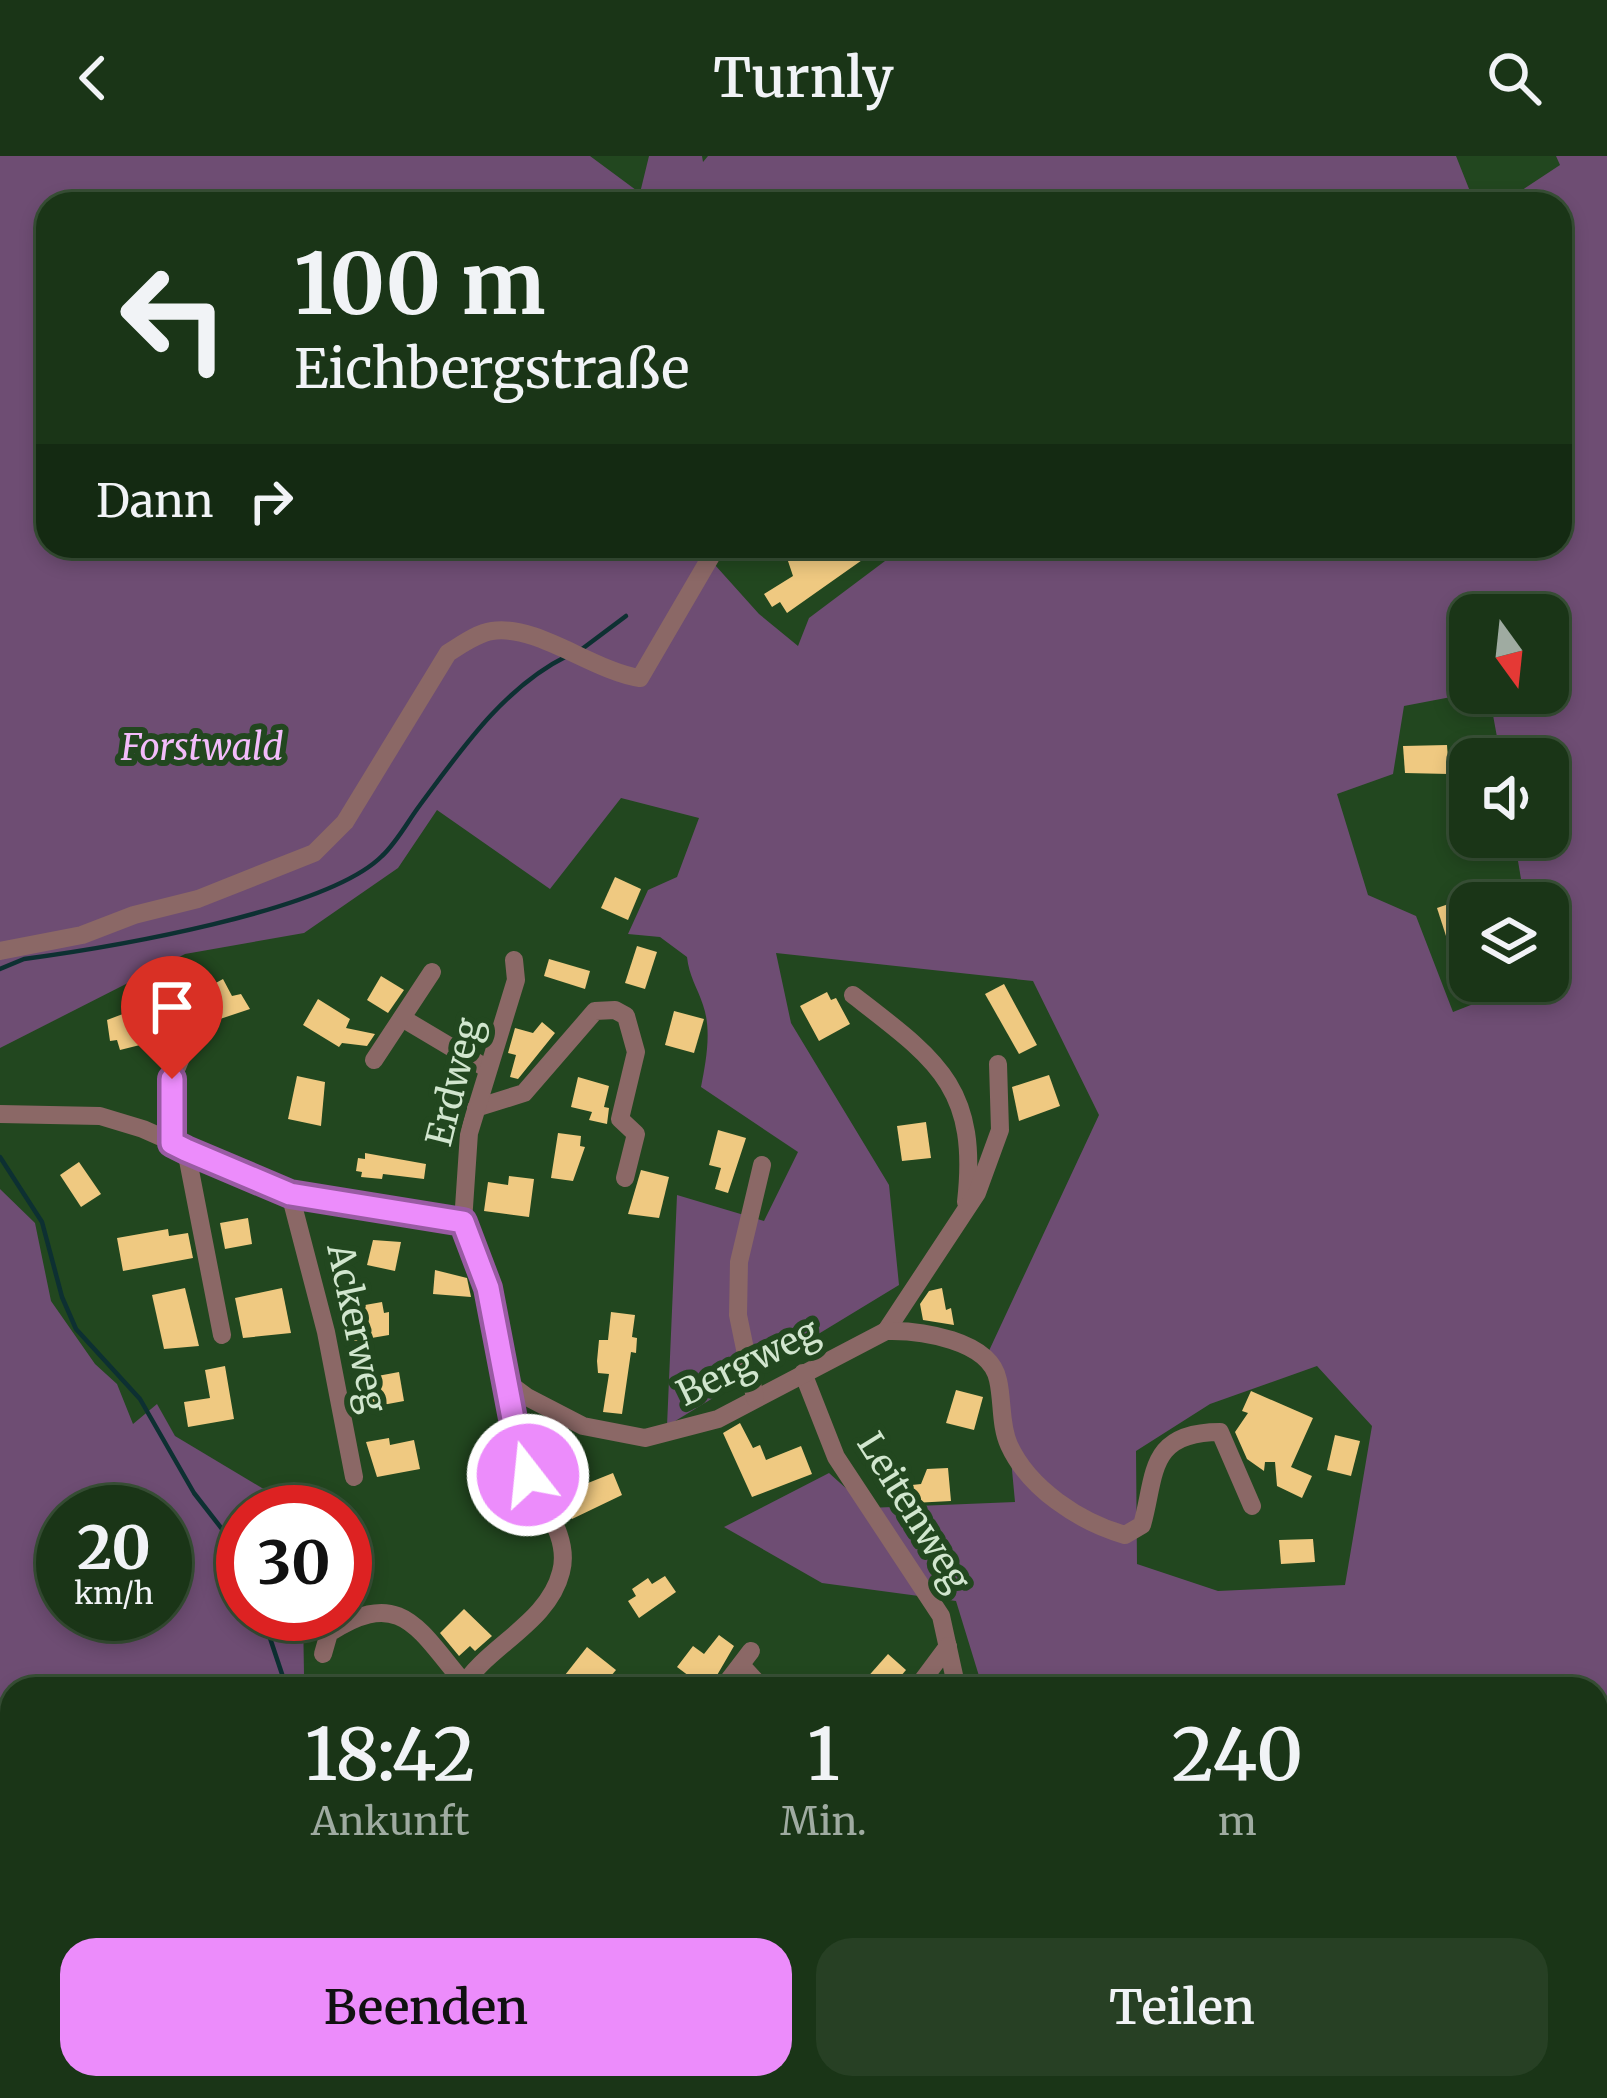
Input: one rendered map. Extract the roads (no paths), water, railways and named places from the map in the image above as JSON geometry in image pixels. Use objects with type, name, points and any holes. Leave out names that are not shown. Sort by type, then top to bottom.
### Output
[{"type":"street","points":[[0,951],[82,935],[198,899],[314,854],[345,822],[448,653],[491,631],[516,632],[589,663],[640,678],[710,558]]},
{"type":"street","name":"Erdweg","points":[[463,1222],[476,1108],[516,980],[514,960]]},
{"type":"street","points":[[374,1060],[432,972]]},
{"type":"street","points":[[854,995],[927,1054],[956,1097],[970,1145],[964,1219]]},
{"type":"street","points":[[476,1108],[524,1094],[595,1011],[615,1010],[626,1016],[636,1052],[620,1119],[636,1134],[625,1178]]},
{"type":"street","points":[[402,1018],[486,1068]]},
{"type":"street","points":[[189,1040],[172,1079],[179,1147],[222,1335]]},
{"type":"street","points":[[998,1064],[1000,1130],[964,1219],[902,1300],[886,1331],[935,1337],[978,1352],[992,1364],[998,1375],[1004,1432],[1022,1466],[1057,1501],[1108,1530],[1125,1535],[1142,1525],[1152,1466],[1183,1440],[1206,1432],[1220,1432],[1252,1506]]},
{"type":"street","points":[[0,1114],[100,1115],[290,1194],[463,1222],[488,1288],[519,1450],[560,1537],[562,1569],[517,1634],[472,1677]]},
{"type":"street","points":[[755,1398],[738,1315],[739,1280],[762,1165]]},
{"type":"street","name":"Ackerweg","points":[[290,1194],[326,1332],[354,1477]]},
{"type":"street","name":"Bergweg","points":[[504,1379],[526,1397],[583,1426],[645,1438],[718,1419],[886,1331]]},
{"type":"street","name":"Leitenweg","points":[[803,1373],[836,1457],[941,1616],[954,1677]]},
{"type":"street","points":[[323,1654],[329,1633],[356,1615],[376,1609],[402,1616],[454,1677]]},
{"type":"street","points":[[925,1677],[948,1646]]},
{"type":"street","points":[[731,1677],[746,1658],[757,1677]]},
{"type":"waterway","points":[[582,649],[626,616]]},
{"type":"waterway","points":[[0,969],[24,959],[213,924],[314,894],[354,876],[382,856],[451,763],[504,702],[567,656]]},
{"type":"waterway","points":[[0,1157],[42,1222],[62,1297],[76,1329],[140,1399],[194,1493],[216,1521]]},
{"type":"waterway","points":[[271,1641],[283,1677]]},
{"type":"park label","name":"Forstwald","points":[[202,747]]}]
